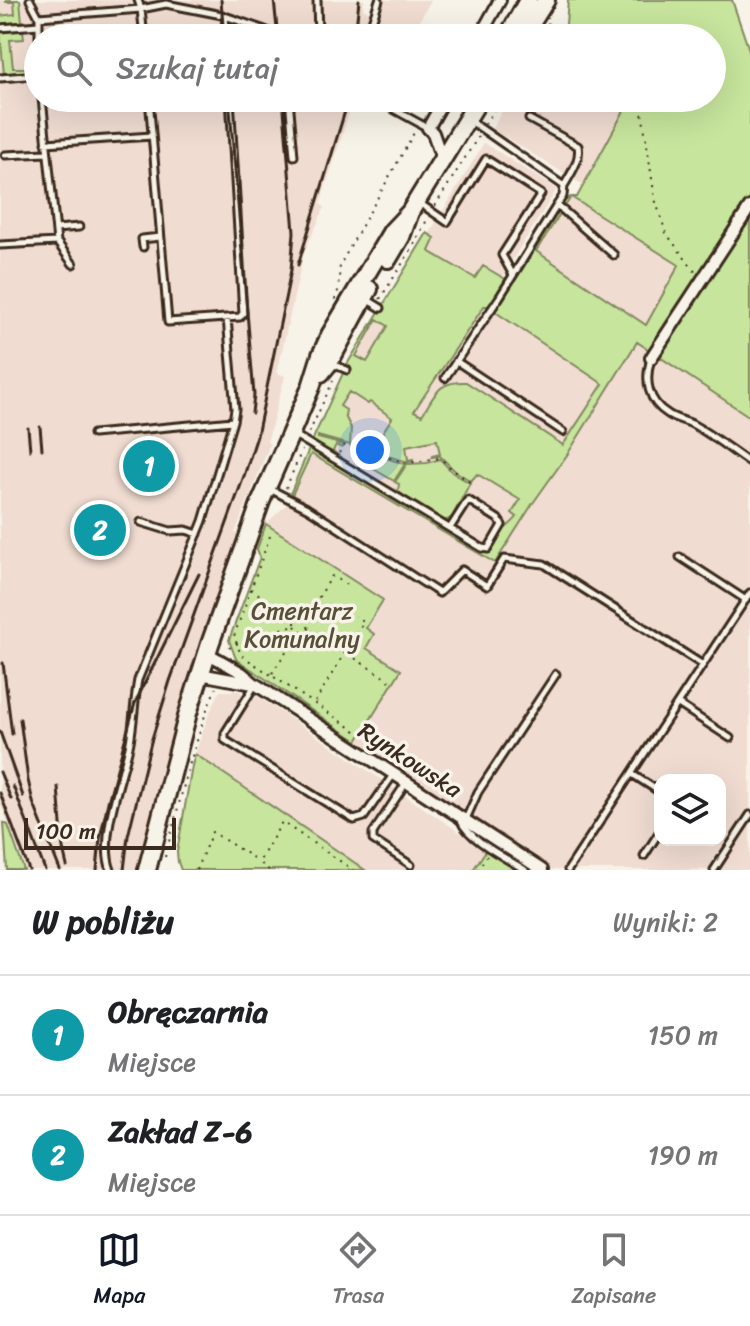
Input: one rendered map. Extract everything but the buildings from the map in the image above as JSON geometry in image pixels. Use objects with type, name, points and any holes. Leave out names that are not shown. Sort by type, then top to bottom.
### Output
[{"type":"main road","points":[[515,24],[528,0]]},
{"type":"main road","points":[[531,24],[546,0]]},
{"type":"main road","points":[[311,387],[329,363],[401,237],[414,207],[472,112]]},
{"type":"main road","points":[[152,868],[180,741],[200,674],[266,488],[311,387],[321,355],[350,299],[392,231],[414,207]]},
{"type":"street","points":[[487,24],[500,0]]},
{"type":"street","points":[[434,112],[424,125],[433,133],[442,159]]},
{"type":"street","points":[[651,358],[750,207]]},
{"type":"street","name":"Rynkowska","points":[[207,653],[542,870]]},
{"type":"street","name":"Rynkowska","points":[[200,674],[255,684]]},
{"type":"lane","points":[[30,0],[39,17],[39,24]]},
{"type":"lane","points":[[138,0],[143,24]]},
{"type":"lane","points":[[317,0],[318,24]]},
{"type":"lane","points":[[371,24],[379,0]]},
{"type":"lane","points":[[39,17],[141,9],[166,4],[247,24]]},
{"type":"lane","points":[[225,17],[226,24]]},
{"type":"lane","points":[[0,28],[24,26]]},
{"type":"lane","points":[[0,78],[24,76]]},
{"type":"lane","points":[[43,112],[57,242],[73,264]]},
{"type":"lane","points":[[150,112],[168,322],[240,317],[243,313],[231,112]]},
{"type":"lane","points":[[290,112],[294,156]]},
{"type":"lane","points":[[399,112],[424,125]]},
{"type":"lane","points":[[468,119],[564,186]]},
{"type":"lane","points":[[445,378],[563,196],[564,186],[577,162],[578,146],[529,119]]},
{"type":"lane","points":[[46,143],[152,136]]},
{"type":"lane","points":[[5,155],[47,153]]},
{"type":"lane","points":[[414,207],[447,222],[486,159],[541,194],[502,255],[513,275]]},
{"type":"lane","points":[[557,205],[614,255]]},
{"type":"lane","points":[[56,229],[79,227]]},
{"type":"lane","points":[[143,247],[142,239],[160,237]]},
{"type":"lane","points":[[0,245],[57,242]]},
{"type":"lane","points":[[364,298],[381,308]]},
{"type":"lane","points":[[111,870],[106,858],[111,820],[130,746],[133,701],[138,680],[198,534],[233,421],[235,409],[227,318]]},
{"type":"lane","points":[[651,358],[648,383],[653,401],[670,415],[689,422],[750,463]]},
{"type":"lane","points":[[456,361],[563,432]]},
{"type":"lane","points":[[329,363],[347,370]]},
{"type":"lane","points":[[93,434],[233,421]]},
{"type":"lane","points":[[290,432],[336,459],[450,528],[485,549],[488,549],[502,525],[498,519],[468,500],[450,528]]},
{"type":"lane","points":[[266,488],[307,508],[439,593],[462,570],[487,586],[504,559],[544,564],[703,665]]},
{"type":"lane","points":[[141,522],[170,531],[186,530],[198,534]]},
{"type":"lane","points":[[680,557],[746,600]]},
{"type":"lane","points":[[568,870],[750,593]]},
{"type":"lane","points":[[525,870],[464,827],[463,818],[556,674]]},
{"type":"lane","points":[[255,684],[225,733],[225,740],[354,820],[364,817],[393,774]]},
{"type":"lane","points":[[678,704],[730,738]]},
{"type":"lane","points":[[632,774],[654,788]]},
{"type":"lane","points":[[406,782],[373,833],[373,840],[411,865]]},
{"type":"lane","points":[[714,870],[750,815]]},
{"type":"lane","points":[[644,856],[654,840]]},
{"type":"path","points":[[642,112],[655,199],[666,233],[703,279]]},
{"type":"path","points":[[332,306],[338,291],[340,265],[424,125]]},
{"type":"path","points":[[336,459],[345,445],[408,463],[440,458],[472,484]]},
{"type":"path","points":[[270,536],[234,634],[236,644],[241,655],[359,733]]},
{"type":"path","points":[[306,618],[332,576],[347,585]]},
{"type":"path","points":[[251,589],[296,620]]},
{"type":"path","points":[[315,703],[364,621],[356,616]]},
{"type":"path","points":[[294,625],[300,617],[306,618]]},
{"type":"path","points":[[306,618],[308,628]]},
{"type":"path","points":[[229,648],[294,625]]},
{"type":"path","points":[[294,625],[299,631]]},
{"type":"path","points":[[308,628],[390,681]]},
{"type":"path","points":[[271,675],[299,631],[308,628]]},
{"type":"path","points":[[152,868],[217,684]]},
{"type":"path","points":[[259,862],[282,822],[353,870]]},
{"type":"path","points":[[196,870],[212,832],[269,870]]},
{"type":"path","points":[[477,870],[492,848]]},
{"type":"shaded area","points":[[0,0],[364,0],[363,9],[371,12],[377,0],[431,0],[418,24],[24,24],[24,112],[350,112],[320,204],[325,207],[304,252],[277,373],[285,376],[267,442],[270,444],[235,533],[238,534],[197,654],[137,870],[26,870],[0,802]]},
{"type":"shaded area","points":[[501,112],[623,112],[583,185],[492,129]]},
{"type":"shaded area","points":[[484,143],[557,189],[503,275],[508,277],[571,197],[680,265],[637,342],[750,417],[750,870],[539,870],[489,838],[462,809],[357,741],[401,670],[366,648],[366,629],[383,600],[266,524],[288,503],[343,379],[427,233]]},
{"type":"shaded area","points":[[220,691],[239,691],[252,700],[257,696],[486,850],[473,870],[365,870],[195,754]]},
{"type":"green space","points":[[6,0],[20,0],[22,22],[0,24],[0,16],[15,14],[14,2]]},
{"type":"green space","points":[[568,0],[732,0],[749,50],[750,199],[660,337],[750,220],[750,417],[637,342],[495,563],[311,454],[290,494],[309,449],[312,449],[481,551],[493,549],[503,531],[517,517],[512,513],[520,500],[477,474],[471,481],[440,456],[432,457],[440,454],[437,440],[406,446],[408,460],[413,459],[408,462],[363,449],[373,447],[392,418],[349,392],[340,406],[346,410],[345,416],[351,428],[350,445],[318,436],[344,445],[342,448],[336,445],[333,451],[337,456],[312,441],[343,373],[349,368],[346,366],[427,233],[435,238],[429,251],[475,278],[483,266],[507,280],[489,306],[484,306],[414,411],[422,415],[443,386],[466,382],[563,445],[603,384],[494,311],[565,200],[571,197],[577,197],[623,112],[726,112],[726,24],[566,24]],"holes":[[[571,197],[679,265],[646,325],[536,251]],[[377,319],[388,326],[367,362],[356,356]]]},
{"type":"green space","points":[[23,30],[24,39],[10,40],[13,68],[24,68],[24,72],[4,74],[0,32]]},
{"type":"green space","points":[[367,452],[405,464],[394,481],[365,464]]},
{"type":"green space","points":[[440,459],[453,473],[470,483],[452,517],[447,520],[398,492],[399,484],[395,482],[407,464]]},
{"type":"green space","name":"Cmentarz Komunalny","points":[[266,524],[383,600],[366,628],[374,634],[366,648],[401,670],[357,741],[236,659],[229,640],[260,557],[257,549]]},
{"type":"green space","points":[[195,754],[365,870],[181,870],[177,852]]},
{"type":"green space","points":[[4,823],[8,825],[24,870],[7,870]]},
{"type":"green space","points":[[491,843],[530,870],[473,870]]},
{"type":"railway","points":[[221,0],[223,24]]},
{"type":"railway","points":[[274,0],[277,24]]},
{"type":"railway","points":[[356,24],[359,0]]},
{"type":"railway","points":[[230,112],[254,395],[252,413]]},
{"type":"railway","points":[[124,870],[128,836],[151,742],[257,436],[291,270],[294,232],[284,112]]},
{"type":"railway","points":[[298,265],[345,112]]},
{"type":"railway","points":[[40,427],[42,449]]},
{"type":"railway","points":[[28,428],[30,450]]},
{"type":"railway","points":[[97,870],[108,802],[135,703],[199,574]]},
{"type":"railway","points":[[3,663],[12,734]]},
{"type":"railway","points":[[20,719],[33,802],[60,870]]},
{"type":"railway","points":[[0,732],[23,796]]},
{"type":"railway","points":[[0,772],[11,799]]},
{"type":"railway","points":[[13,786],[45,870]]},
{"type":"railway","points":[[58,787],[67,866]]},
{"type":"railway","points":[[0,793],[29,870]]},
{"type":"place","name":"Obręczarnia","points":[[149,466]]},
{"type":"place","name":"Zakład Z-6","points":[[100,530]]}]
